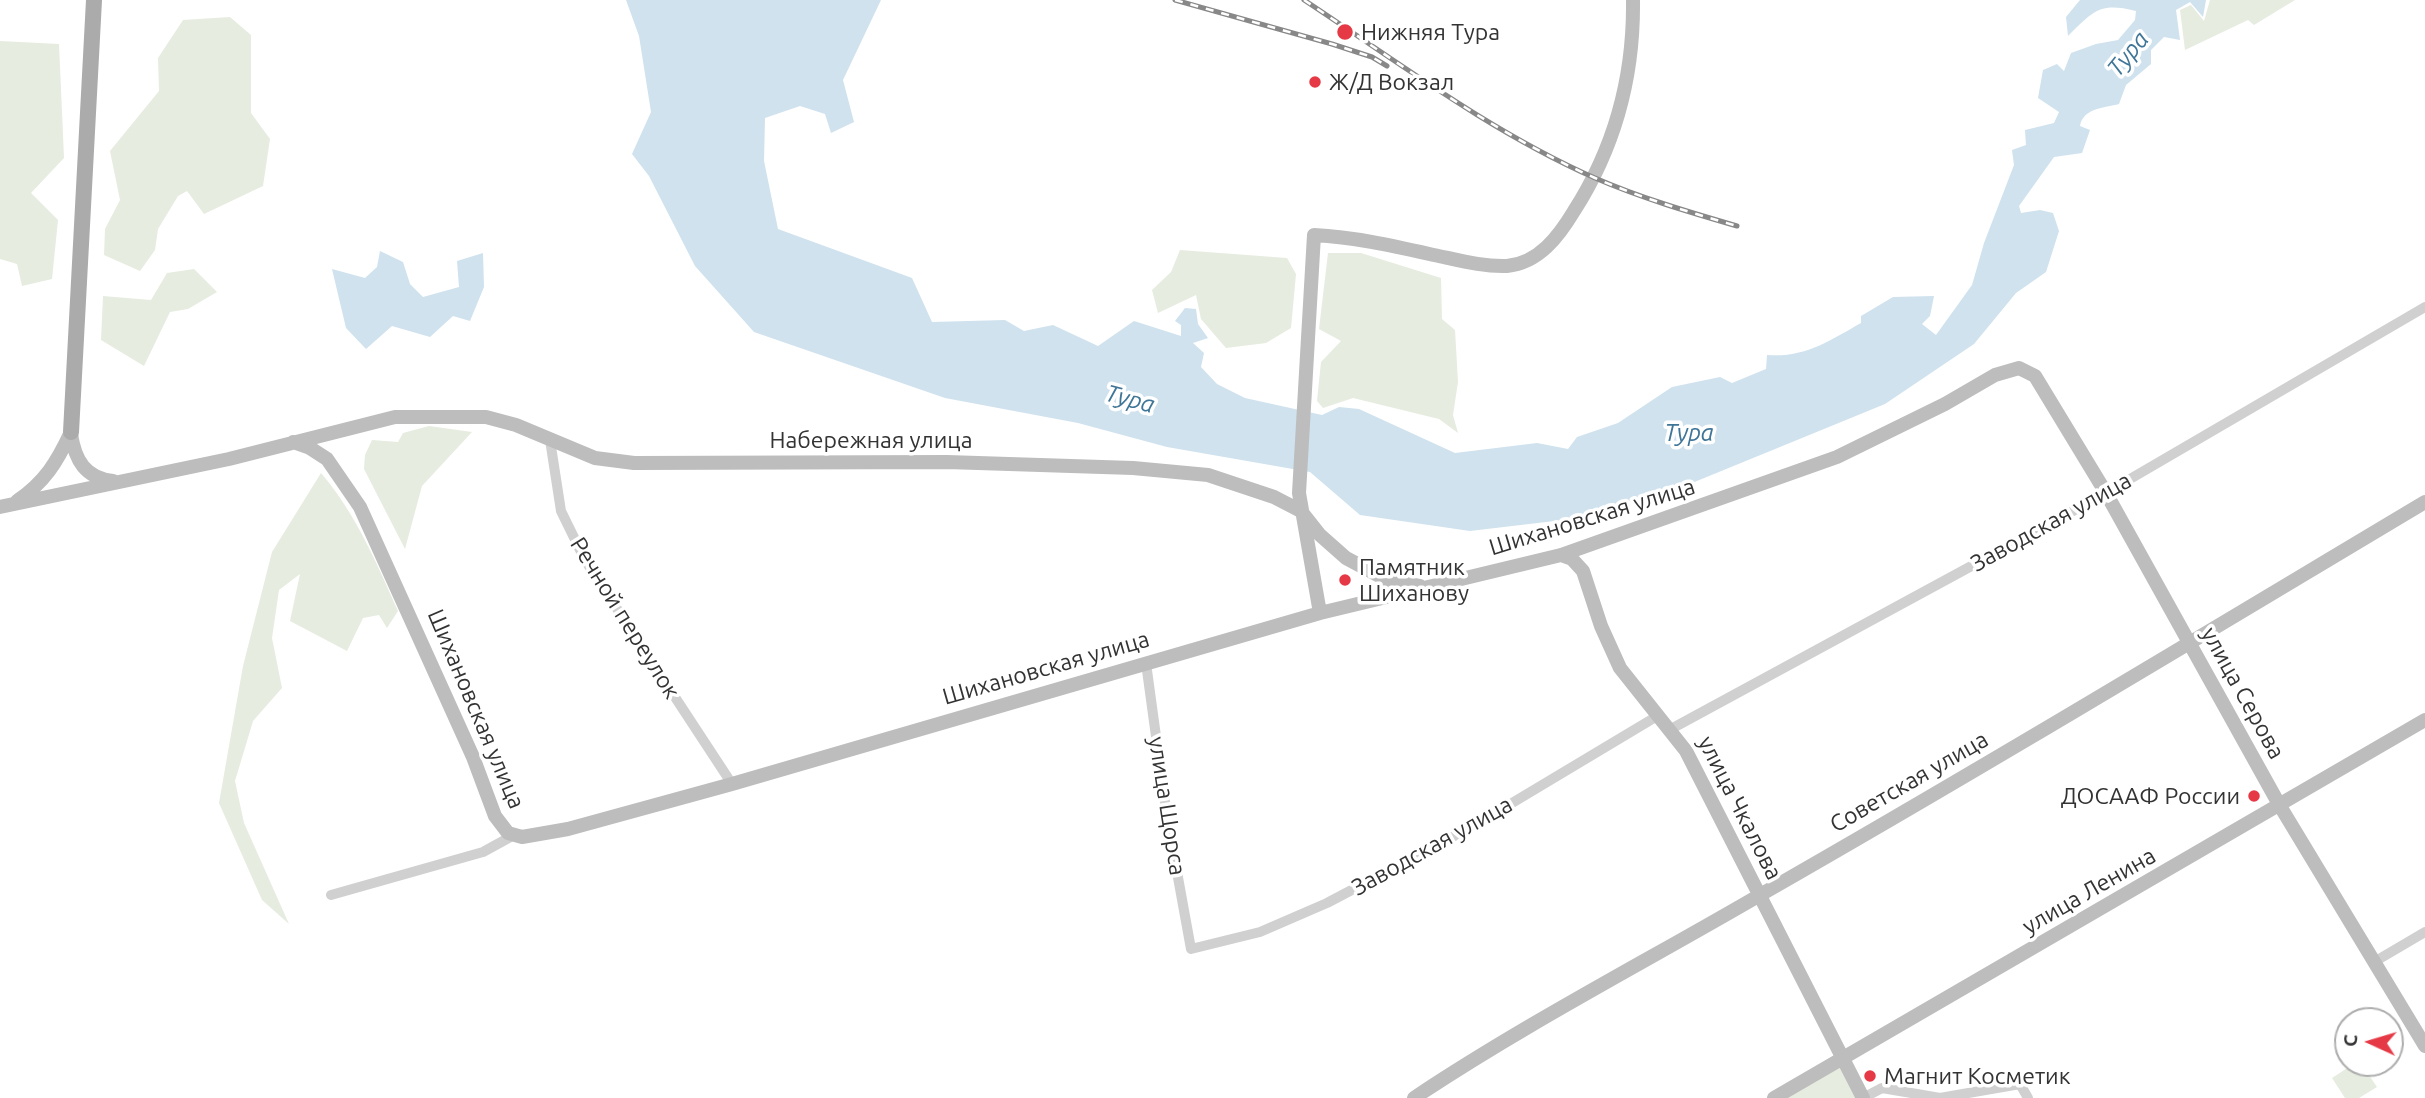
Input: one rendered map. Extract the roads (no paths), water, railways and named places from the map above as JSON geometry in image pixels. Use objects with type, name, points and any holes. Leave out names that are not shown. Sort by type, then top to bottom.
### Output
[{"type":"main road","points":[[94,0],[71,432],[73,449],[86,471],[96,478],[125,482]]},
{"type":"main road","points":[[1320,613],[1300,493],[1314,235],[1359,238],[1477,264],[1511,265],[1541,252],[1559,235],[1595,178],[1616,131],[1623,101],[1633,0]]},
{"type":"main road","name":"улица Серова","points":[[2019,368],[2035,376],[2106,494],[2280,806],[2425,1046]]},
{"type":"main road","name":"Шихановская улица","points":[[293,442],[310,447],[327,459],[345,482],[374,533],[476,764],[495,816],[504,829],[522,838],[552,833],[732,783],[1320,613],[1561,555],[1836,457],[1945,404],[1996,375],[2019,368]]},
{"type":"main road","name":"Набережная улица","points":[[5,506],[125,482],[395,417],[486,418],[516,425],[595,458],[634,463],[947,462],[1173,471],[1242,485],[1301,511],[1320,535],[1346,558],[1390,581],[1426,587]]},
{"type":"main road","points":[[5,506],[37,487],[51,472],[71,432]]},
{"type":"main road","name":"Советская улица","points":[[1415,1098],[1655,953],[1759,896],[2425,502]]},
{"type":"main road","name":"улица Чкалова","points":[[1561,555],[1572,559],[1583,572],[1614,656],[1636,690],[1671,729],[1730,833],[1759,896],[1863,1098]]},
{"type":"main road","name":"улица Ленина","points":[[1774,1098],[2425,720]]},
{"type":"street","name":"Заводская улица","points":[[1671,729],[2106,494],[2425,307]]},
{"type":"street","points":[[322,434],[327,459]]},
{"type":"street","name":"Речной переулок","points":[[550,440],[561,511],[585,560],[732,783]]},
{"type":"street","name":"улица Щорса","points":[[1146,663],[1167,817],[1191,948]]},
{"type":"street","name":"Заводская улица","points":[[1191,948],[1260,932],[1327,903],[1477,824],[1659,715]]},
{"type":"street","points":[[331,895],[483,852],[514,835]]},
{"type":"street","points":[[2374,962],[2425,932]]},
{"type":"street","points":[[1863,1098],[1882,1088],[1940,1098],[2020,1084],[2028,1098]]},
{"type":"water","name":"Тура","points":[[626,0],[881,0],[843,80],[854,122],[831,133],[825,114],[800,106],[765,118],[764,161],[778,229],[912,278],[932,322],[1005,320],[1024,331],[1053,325],[1098,346],[1134,321],[1181,336],[1181,325],[1175,321],[1185,308],[1196,309],[1198,324],[1208,338],[1193,343],[1204,353],[1201,367],[1217,384],[1245,398],[1322,415],[1339,407],[1359,409],[1455,453],[1537,443],[1568,449],[1577,437],[1618,423],[1672,387],[1720,377],[1732,383],[1766,369],[1767,355],[1793,354],[1827,342],[1861,323],[1861,316],[1893,297],[1934,296],[1930,316],[1922,324],[1936,335],[1972,285],[1984,243],[2014,165],[2012,150],[2026,145],[2025,130],[2054,123],[2059,112],[2038,98],[2043,70],[2057,64],[2064,71],[2071,53],[2118,40],[2135,20],[2136,11],[2105,8],[2084,20],[2068,36],[2066,17],[2080,0],[2206,0],[2203,17],[2190,2],[2176,10],[2180,40],[2164,37],[2151,50],[2151,64],[2126,85],[2119,104],[2095,110],[2085,116],[2080,126],[2090,130],[2082,153],[2054,157],[2019,206],[2021,213],[2040,210],[2053,213],[2059,231],[2046,272],[2016,293],[1974,344],[1885,404],[1692,483],[1563,520],[1470,531],[1360,515],[1310,472],[1167,447],[1078,423],[945,398],[754,332],[695,266],[649,176],[632,154],[651,112],[639,36]]},
{"type":"water","points":[[380,251],[403,262],[410,284],[423,297],[459,287],[457,261],[483,253],[484,287],[470,321],[453,316],[430,337],[392,326],[366,349],[346,328],[332,269],[365,278],[377,267]]},
{"type":"railway","points":[[1175,0],[1332,44],[1372,57],[1387,66]]},
{"type":"railway","points":[[1304,0],[1482,118],[1556,160],[1630,192],[1737,226]]},
{"type":"place","name":"Нижняя Тура","points":[[1345,32]]},
{"type":"place","name":"Ж/Д Вокзал","points":[[1315,82]]},
{"type":"place","name":"Памятник Шиханову","points":[[1345,580]]},
{"type":"place","name":"ДОСААФ России","points":[[2254,796]]},
{"type":"place","name":"Магнит Косметик","points":[[1870,1076]]}]
